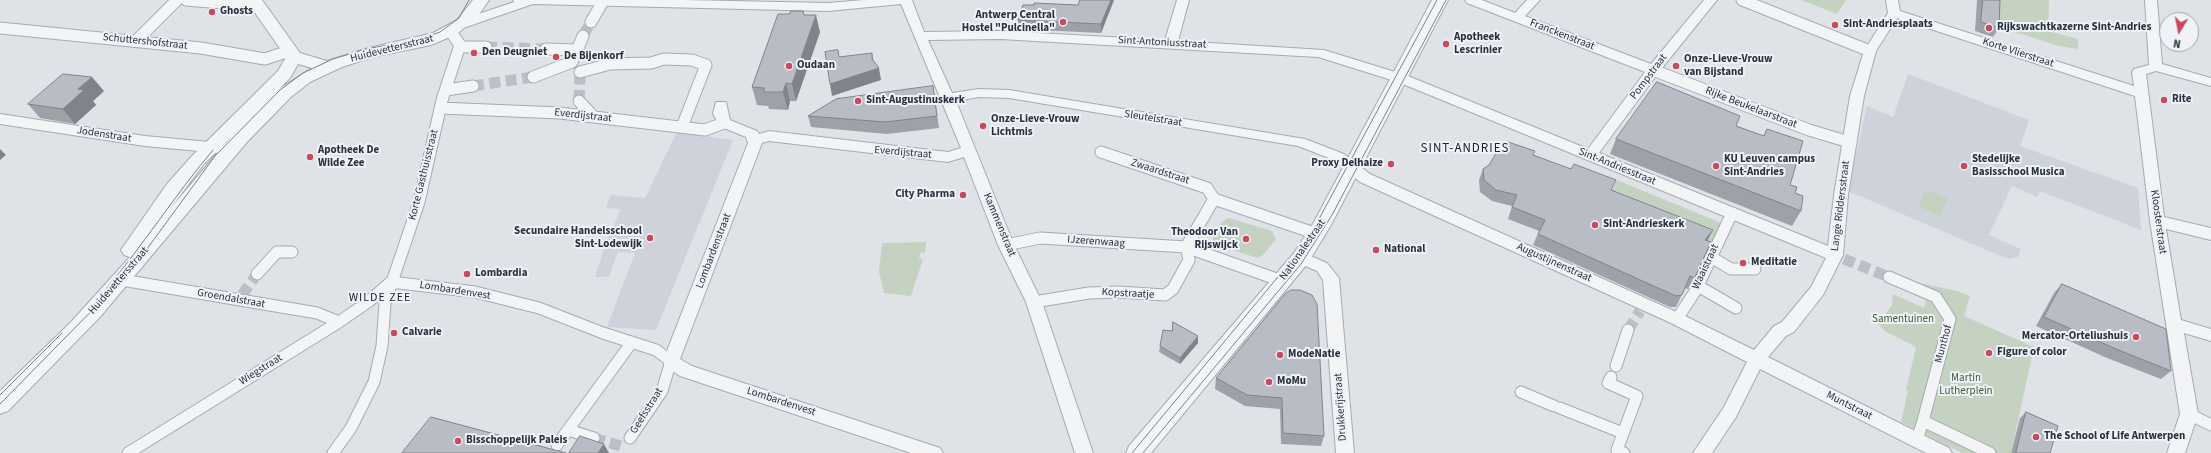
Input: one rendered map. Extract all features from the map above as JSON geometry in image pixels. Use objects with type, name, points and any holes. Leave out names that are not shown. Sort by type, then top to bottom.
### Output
[{"type":"street","points":[[136,41],[177,0]]},
{"type":"street","points":[[186,0],[256,3],[291,58],[328,67]]},
{"type":"street","points":[[457,28],[476,10],[481,0]]},
{"type":"street","points":[[457,28],[524,1],[828,7],[906,0]]},
{"type":"street","name":"Kammenstraat","points":[[906,0],[913,21],[948,98],[1006,244],[1034,302],[1084,453]]},
{"type":"street","points":[[1171,43],[1183,0]]},
{"type":"street","name":"Nationalestraat","points":[[1137,453],[1301,258],[1317,234],[1440,0]]},
{"type":"street","name":"Franckenstraat","points":[[1471,0],[1653,70]]},
{"type":"street","points":[[1518,18],[1534,0]]},
{"type":"street","name":"Pompstraat","points":[[1590,156],[1653,70],[1711,0]]},
{"type":"street","points":[[1742,0],[1870,51],[1893,6]]},
{"type":"street","points":[[2151,0],[2156,67],[2211,82]]},
{"type":"street","points":[[591,22],[602,3]]},
{"type":"street","name":"Korte Vlierstraat","points":[[1893,6],[2141,93]]},
{"type":"street","name":"Schuttershofstraat","points":[[0,28],[201,48],[265,59],[275,57],[291,58]]},
{"type":"street","points":[[457,28],[460,45],[459,48],[486,47]]},
{"type":"street","name":"Huidevettersstraat","points":[[0,405],[122,280],[231,149],[288,91],[304,79],[328,67],[363,55],[423,43],[457,28]]},
{"type":"street","name":"Sint-Antoniusstraat","points":[[921,36],[1000,35],[1171,43],[1319,53],[1399,78]]},
{"type":"street","points":[[534,77],[572,62],[583,36]]},
{"type":"street","name":"Korte Gasthuisstraat","points":[[333,453],[351,428],[374,382],[382,346],[385,303],[419,202],[440,108],[459,48]]},
{"type":"street","points":[[546,49],[577,50]]},
{"type":"street","name":"Lange Riddersstraat","points":[[1702,453],[1730,412],[1757,359],[1780,331],[1788,326],[1817,291],[1840,257],[1840,195],[1857,96],[1870,51]]},
{"type":"street","name":"Huidevettersstraat","points":[[0,387],[84,302],[124,258],[174,189],[209,148],[291,58]]},
{"type":"street","points":[[572,62],[580,73],[610,64],[651,63],[664,59],[692,60],[706,65],[682,127]]},
{"type":"street","name":"Kloosterstraat","points":[[2156,67],[2139,72],[2157,221],[2189,414],[2176,453]]},
{"type":"street","name":"Rijke Beukelaarstraat","points":[[1653,70],[1809,130],[1849,142]]},
{"type":"street","name":"Sint-Andriesstraat","points":[[1399,78],[1840,257]]},
{"type":"street","points":[[446,90],[473,86]]},
{"type":"street","name":"Sleutelstraat","points":[[948,98],[979,92],[1009,94],[1127,115],[1300,142],[1339,157],[1351,168]]},
{"type":"street","points":[[579,101],[594,117]]},
{"type":"street","points":[[721,105],[720,113],[724,123],[747,131],[752,134],[755,140]]},
{"type":"street","name":"Everdijstraat","points":[[440,108],[594,117],[705,130],[724,123]]},
{"type":"street","name":"Jodenstraat","points":[[0,119],[145,141],[209,148]]},
{"type":"street","name":"Everdijstraat","points":[[755,140],[769,136],[890,153],[948,157],[969,151]]},
{"type":"street","name":"Lombardenstraat","points":[[671,361],[754,148],[755,140]]},
{"type":"street","points":[[209,148],[231,149]]},
{"type":"street","name":"Zwaardstraat","points":[[1101,152],[1207,188],[1214,199]]},
{"type":"street","name":"Augustijnenstraat","points":[[1351,168],[1365,178],[1642,308],[1677,319],[1757,359]]},
{"type":"street","points":[[1186,247],[1214,199],[1317,234]]},
{"type":"street","name":"Waaistraat","points":[[1677,319],[1698,286],[1732,213]]},
{"type":"street","points":[[2157,221],[2211,234]]},
{"type":"street","name":"IJzerenwaag","points":[[1006,244],[1040,238],[1186,247],[1282,281]]},
{"type":"street","name":"Kopstraatje","points":[[1034,302],[1089,293],[1119,292],[1165,295],[1173,289],[1189,260],[1186,247]]},
{"type":"street","points":[[257,274],[277,252],[292,252]]},
{"type":"street","points":[[1711,257],[1731,269],[1755,269]]},
{"type":"street","name":"Drukkerijstraat","points":[[1301,258],[1322,267],[1331,278],[1345,453]]},
{"type":"street","name":"Munthof","points":[[1888,277],[1936,297],[1950,319],[1917,440]]},
{"type":"street","name":"Groendalstraat","points":[[122,280],[239,298],[317,313],[339,322]]},
{"type":"street","name":"Wiegstraat","points":[[128,453],[339,322],[368,302],[391,282]]},
{"type":"street","name":"Lombardenvest","points":[[391,282],[475,292],[539,308],[656,350],[686,371],[934,453]]},
{"type":"street","points":[[1698,286],[1736,308]]},
{"type":"street","points":[[368,302],[385,303]]},
{"type":"street","points":[[2174,324],[2211,335]]},
{"type":"street","points":[[1618,452],[1623,433],[1637,396],[1608,383],[1628,330]]},
{"type":"street","points":[[557,445],[632,342]]},
{"type":"street","name":"Muntstraat","points":[[1757,359],[1942,453]]},
{"type":"street","name":"Geefsstraat","points":[[630,438],[662,392],[671,361]]},
{"type":"street","points":[[1521,392],[1623,433]]},
{"type":"street","points":[[2189,414],[2211,425]]},
{"type":"street","points":[[1923,421],[1990,453]]},
{"type":"street","points":[[568,430],[594,438]]},
{"type":"shaded area","name":"Stedelijke Basisschool Musica","points":[[1908,74],[2029,120],[2020,146],[2138,188],[2141,230],[2040,191],[2037,197],[2012,186],[1989,235],[2021,249],[2018,257],[2008,259],[1848,191],[1867,106],[1893,117]]},
{"type":"shaded area","name":"Secundaire Handelsschool Sint-Lodewijk","points":[[677,132],[733,140],[656,330],[607,327],[635,253],[618,252],[609,277],[595,277],[605,246],[621,209],[606,208],[611,195],[645,198]]},
{"type":"green space","points":[[1801,0],[1846,0],[1837,14]]},
{"type":"green space","points":[[1995,0],[2049,0],[2048,31],[2078,39],[2078,49],[2059,46],[1993,25]]},
{"type":"green space","points":[[1617,180],[1726,225],[1716,245],[1607,201]]},
{"type":"green space","points":[[1926,190],[1948,199],[1940,216],[1918,206]]},
{"type":"green space","points":[[1229,218],[1272,231],[1276,239],[1263,255],[1258,258],[1216,245],[1213,238],[1216,231],[1223,221]]},
{"type":"green space","points":[[926,242],[925,253],[921,252],[919,258],[923,259],[911,296],[884,293],[879,272],[882,243]]},
{"type":"green space","name":"Martin Lutherplein","points":[[1911,281],[1957,291],[1970,296],[1964,316],[2034,347],[2011,453],[1962,453],[1901,422],[1908,391],[1906,390],[1916,347],[1886,332],[1878,324],[1892,305],[1893,294],[1924,308],[1926,300],[1909,289]]},
{"type":"building","points":[[1080,0],[1111,0],[1101,24],[1018,20],[1023,5],[1034,5],[1034,3],[1078,5]]},
{"type":"building","points":[[1983,0],[2000,0],[1999,28],[1981,22]]},
{"type":"building","points":[[791,11],[803,11],[804,15],[816,15],[792,84],[786,83],[783,92],[764,92],[764,88],[752,87],[778,14],[789,14]]},
{"type":"building","points":[[838,50],[839,57],[872,53],[872,59],[879,68],[830,84],[825,52]]},
{"type":"building","points":[[63,74],[92,77],[78,89],[84,90],[63,109],[28,104]]},
{"type":"building","name":"KU Leuven campus Sint-Andries","points":[[1657,82],[1740,116],[1736,126],[1764,136],[1767,129],[1803,141],[1790,185],[1797,187],[1795,193],[1803,196],[1801,211],[1616,139]]},
{"type":"building","points":[[933,86],[937,116],[885,122],[808,116],[836,99]]},
{"type":"building","name":"Sint-Andrieskerk","points":[[1508,142],[1535,151],[1533,155],[1571,169],[1574,164],[1616,180],[1611,190],[1713,230],[1705,240],[1711,242],[1696,275],[1694,278],[1690,276],[1682,295],[1676,296],[1538,234],[1545,220],[1512,207],[1517,195],[1496,190],[1484,180],[1483,169],[1489,165],[1498,150],[1502,151]]},
{"type":"building","points":[[2062,284],[2166,329],[2171,371],[2116,349],[2044,317]]},
{"type":"building","name":"ModeNatie","points":[[1291,290],[1300,290],[1312,295],[1317,304],[1324,436],[1283,433],[1282,398],[1247,395],[1216,378],[1285,294]]},
{"type":"building","points":[[1173,322],[1198,336],[1180,358],[1160,346],[1163,330],[1172,331]]},
{"type":"building","points":[[2026,412],[2058,426],[2050,453],[2016,453]]},
{"type":"building","points":[[431,417],[566,453],[402,453]]},
{"type":"building","points":[[580,436],[604,444],[598,453],[569,453]]},
{"type":"tunnel","points":[[583,36],[591,22]]},
{"type":"tunnel","points":[[486,47],[546,49]]},
{"type":"tunnel","points":[[579,101],[580,75]]},
{"type":"tunnel","points":[[473,86],[533,77]]},
{"type":"tunnel","points":[[1844,259],[1889,277]]},
{"type":"tunnel","points":[[242,295],[257,274]]},
{"type":"tunnel","points":[[1628,330],[1640,311]]},
{"type":"tunnel","points":[[594,438],[624,447]]},
{"type":"tram line","points":[[0,404],[120,282],[144,253],[215,156],[280,90],[303,73],[333,59],[366,49],[421,39],[440,32],[459,18],[469,0]]},
{"type":"tram line","points":[[1132,453],[1306,243],[1437,0]]},
{"type":"tram line","points":[[1143,453],[1301,264],[1332,215],[1446,0]]},
{"type":"tram line","points":[[106,289],[213,150]]},
{"type":"tram line","points":[[0,395],[62,333]]},
{"type":"place","name":"Ghosts","points":[[212,12]]},
{"type":"place","name":"Antwerp Central Hostel \"Pulcinella\"","points":[[1063,22]]},
{"type":"place","name":"Sint-Andriesplaats","points":[[1835,25]]},
{"type":"place","name":"Rijkswachtkazerne Sint-Andries","points":[[1989,28]]},
{"type":"place","name":"Apotheek Lescrinier","points":[[1446,44]]},
{"type":"place","name":"Den Deugniet","points":[[474,53]]},
{"type":"place","name":"De Bijenkorf","points":[[556,57]]},
{"type":"place","name":"Oudaan","points":[[789,66]]},
{"type":"place","name":"Onze-Lieve-Vrouw van Bijstand","points":[[1676,66]]},
{"type":"place","name":"Rite","points":[[2164,100]]},
{"type":"place","name":"Sint-Augustinuskerk","points":[[858,101]]},
{"type":"place","name":"Onze-Lieve-Vrouw Lichtmis","points":[[983,126]]},
{"type":"place","name":"Apotheek De Wilde Zee","points":[[310,157]]},
{"type":"place","name":"Proxy Delhaize","points":[[1391,164]]},
{"type":"place","name":"KU Leuven campus Sint-Andries","points":[[1716,166]]},
{"type":"place","name":"Stedelijke Basisschool Musica","points":[[1964,166]]},
{"type":"place","name":"City Pharma","points":[[963,195]]},
{"type":"place","name":"Sint-Andrieskerk","points":[[1595,225]]},
{"type":"place","name":"Secundaire Handelsschool Sint-Lodewijk","points":[[650,238]]},
{"type":"place","name":"Theodoor Van Rijswijck","points":[[1246,239]]},
{"type":"place","name":"National","points":[[1376,250]]},
{"type":"place","name":"Meditatie","points":[[1743,263]]},
{"type":"place","name":"Lombardia","points":[[467,274]]},
{"type":"place","name":"Calvarie","points":[[394,333]]},
{"type":"place","name":"Mercator-Orteliushuis","points":[[2136,337]]},
{"type":"place","name":"Figure of color","points":[[1989,353]]},
{"type":"place","name":"ModeNatie","points":[[1280,355]]},
{"type":"place","name":"MoMu","points":[[1269,382]]},
{"type":"place","name":"The School of Life Antwerpen","points":[[2036,437]]},
{"type":"place","name":"Bisschoppelijk Paleis","points":[[458,441]]},
{"type":"district","name":"SINT-ANDRIES","points":[[1465,149]]},
{"type":"district","name":"WILDE ZEE","points":[[380,298]]},
{"type":"park label","name":"Samentuinen","points":[[1903,320]]}]
